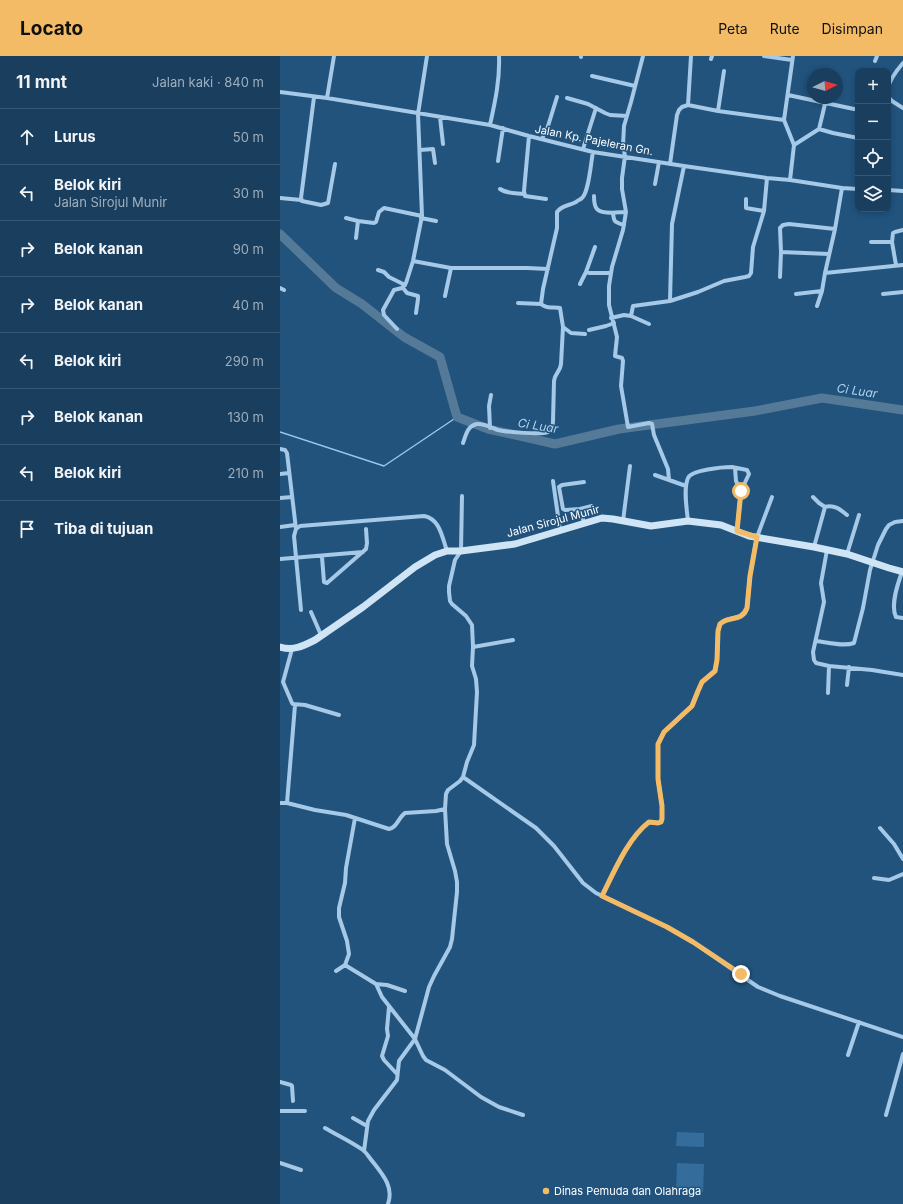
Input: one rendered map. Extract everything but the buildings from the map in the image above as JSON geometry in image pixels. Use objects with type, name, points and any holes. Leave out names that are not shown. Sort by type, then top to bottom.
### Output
[{"type":"street","points":[[327,98],[334,56]]},
{"type":"street","points":[[416,313],[418,296],[406,293],[404,286],[413,261],[422,217],[418,114],[427,56]]},
{"type":"street","points":[[490,125],[500,69],[499,56]]},
{"type":"street","points":[[643,56],[623,135],[625,156],[622,189],[626,212],[611,273],[608,296],[617,339],[615,356],[622,358],[623,361],[622,386],[628,426],[649,423],[652,424],[654,436],[668,469],[669,480]]},
{"type":"street","points":[[688,105],[691,56]]},
{"type":"street","points":[[764,56],[792,58],[784,120],[794,145],[790,180]]},
{"type":"street","points":[[875,61],[877,56]]},
{"type":"street","points":[[891,82],[903,63]]},
{"type":"street","points":[[718,112],[724,71]]},
{"type":"street","points":[[592,76],[635,86]]},
{"type":"street","name":"Jalan Kp. Pajeleran Gn.","points":[[280,92],[327,98],[490,125],[593,152],[767,178],[855,189]]},
{"type":"street","points":[[788,95],[807,100]]},
{"type":"street","points":[[301,200],[314,97]]},
{"type":"street","points":[[542,139],[548,126],[557,97]]},
{"type":"street","points":[[567,98],[588,104],[610,115],[627,116]]},
{"type":"street","points":[[891,100],[903,108]]},
{"type":"street","points":[[794,145],[820,128],[825,104],[854,109]]},
{"type":"street","points":[[670,164],[677,115],[682,107],[688,105],[718,112],[784,120]]},
{"type":"street","points":[[582,149],[596,108]]},
{"type":"street","points":[[440,117],[443,144]]},
{"type":"street","points":[[498,161],[503,128]]},
{"type":"street","points":[[820,128],[833,133],[855,137]]},
{"type":"street","points":[[524,194],[529,136]]},
{"type":"street","points":[[420,150],[433,149],[435,163]]},
{"type":"street","points":[[541,304],[557,228],[557,212],[563,206],[574,203],[584,195],[589,178],[593,152]]},
{"type":"street","points":[[655,184],[659,162]]},
{"type":"street","points":[[280,198],[301,200],[321,205],[328,204],[335,164]]},
{"type":"street","points":[[670,301],[672,224],[684,166]]},
{"type":"street","points":[[631,316],[632,306],[670,301],[698,292],[724,281],[749,276],[751,273],[753,247],[764,211],[767,178]]},
{"type":"street","points":[[817,306],[822,291],[842,188]]},
{"type":"street","points":[[500,189],[511,193],[524,194],[528,197],[546,199]]},
{"type":"street","points":[[891,190],[903,191]]},
{"type":"street","points":[[594,196],[595,207],[597,210],[613,213],[626,212]]},
{"type":"street","points":[[746,199],[746,208],[764,211]]},
{"type":"street","points":[[346,218],[375,223],[379,212],[384,208],[436,221]]},
{"type":"street","points":[[613,213],[614,221],[624,225]]},
{"type":"street","points":[[356,238],[358,221]]},
{"type":"street","points":[[780,277],[780,228],[784,224],[835,229]]},
{"type":"street","points":[[896,265],[892,242],[893,233],[903,230]]},
{"type":"street","points":[[871,242],[892,242]]},
{"type":"street","points":[[580,284],[595,247]]},
{"type":"street","points":[[781,252],[829,254]]},
{"type":"street","points":[[413,261],[451,268],[548,269]]},
{"type":"street","points":[[825,273],[903,265]]},
{"type":"street","points":[[445,296],[451,268]]},
{"type":"street","points":[[378,270],[384,272],[389,277],[404,286]]},
{"type":"street","points":[[586,272],[611,273]]},
{"type":"street","points":[[397,329],[384,315],[383,310],[394,290],[404,286]]},
{"type":"street","points":[[796,294],[822,291]]},
{"type":"street","points":[[883,294],[903,292]]},
{"type":"street","points":[[463,443],[466,431],[475,424],[483,424],[490,428],[515,433],[545,433],[550,431],[553,421],[555,377],[561,364],[563,327],[560,308],[546,308],[541,304],[518,303]]},
{"type":"street","points":[[612,318],[624,315],[631,316],[649,324]]},
{"type":"street","points":[[589,330],[614,323]]},
{"type":"street","points":[[563,327],[571,333],[585,334]]},
{"type":"street","points":[[490,428],[489,406],[491,395]]},
{"type":"street","points":[[280,449],[287,453],[296,527],[294,536],[301,610]]},
{"type":"street","points":[[623,521],[630,466]]},
{"type":"street","points":[[735,468],[736,481],[741,491]]},
{"type":"street","points":[[688,521],[686,486],[688,477],[693,473],[714,469],[735,468],[747,470],[749,472],[741,491],[737,531]]},
{"type":"street","points":[[280,474],[289,473]]},
{"type":"street","points":[[655,475],[686,486]]},
{"type":"street","points":[[553,481],[560,530]]},
{"type":"street","points":[[584,482],[561,486],[559,488],[563,509],[580,509],[592,506]]},
{"type":"street","points":[[364,1151],[367,1126],[371,1115],[397,1080],[399,1061],[415,1039],[429,987],[450,946],[452,939],[457,892],[455,871],[447,844],[445,809],[446,794],[448,790],[463,777],[475,741],[477,692],[476,679],[472,666],[472,625],[466,616],[452,604],[449,586],[454,560],[461,552],[462,496]]},
{"type":"street","points":[[280,498],[292,497]]},
{"type":"street","points":[[602,896],[622,855],[643,828],[649,822],[661,822],[662,806],[658,779],[658,744],[664,732],[692,706],[702,682],[715,671],[717,666],[718,631],[720,624],[726,620],[741,616],[745,613],[748,604],[750,576],[757,537],[772,497]]},
{"type":"street","points":[[813,497],[818,503],[825,507],[829,505],[834,506],[847,515]]},
{"type":"street","points":[[814,547],[825,507]]},
{"type":"street","points":[[580,509],[584,523]]},
{"type":"street","points":[[847,554],[860,515]]},
{"type":"street","points":[[280,527],[296,527],[339,522],[424,516],[434,520],[439,527],[447,551]]},
{"type":"street","name":"Jalan Sirojul Munir","points":[[292,649],[308,644],[322,636],[415,567],[435,555],[447,551],[461,552],[515,544],[602,518],[651,526],[688,521],[721,525],[757,537],[847,554],[902,572]]},
{"type":"street","points":[[816,641],[849,645],[854,643],[872,562],[889,525],[895,522],[903,521]]},
{"type":"street","points":[[322,557],[324,582],[327,583],[367,547],[366,529]]},
{"type":"street","points":[[827,550],[821,583],[824,602],[813,652],[814,660],[816,663],[829,666],[849,667],[903,675]]},
{"type":"street","points":[[280,559],[322,557],[363,552]]},
{"type":"street","points":[[347,554],[348,565]]},
{"type":"street","points":[[902,572],[896,588],[894,611],[896,617],[903,618]]},
{"type":"street","points":[[311,612],[322,636]]},
{"type":"street","points":[[473,647],[513,640]]},
{"type":"street","points":[[280,646],[292,649],[281,682],[293,704],[305,705],[339,714]]},
{"type":"street","points":[[828,693],[829,666]]},
{"type":"street","points":[[847,685],[849,667]]},
{"type":"street","points":[[287,803],[295,705]]},
{"type":"street","points":[[463,777],[536,828],[554,846],[583,882],[596,893],[667,927],[693,942],[758,987],[780,996],[903,1037]]},
{"type":"street","points":[[280,803],[287,803],[355,818],[389,829],[394,827],[405,813],[445,809]]},
{"type":"street","points":[[336,971],[346,965],[349,954],[339,917],[339,908],[345,883],[346,868],[355,818]]},
{"type":"street","points":[[880,828],[894,844],[903,859]]},
{"type":"street","points":[[874,878],[889,880],[903,874]]},
{"type":"street","points":[[346,965],[376,984],[388,985],[405,991]]},
{"type":"street","points":[[376,984],[389,1007],[415,1039],[426,1060],[445,1070],[481,1097],[498,1107],[523,1115]]},
{"type":"street","points":[[389,1007],[387,1029],[388,1036],[382,1056],[397,1074]]},
{"type":"street","points":[[848,1055],[859,1022]]},
{"type":"street","points":[[886,1114],[903,1054]]},
{"type":"street","points":[[280,1082],[292,1086],[294,1101]]},
{"type":"street","points":[[280,1111],[305,1111]]},
{"type":"street","points":[[353,1118],[367,1126]]},
{"type":"street","points":[[325,1128],[364,1151],[384,1175],[388,1182],[390,1194],[388,1204]]},
{"type":"street","points":[[280,1163],[301,1170]]},
{"type":"shaded area","points":[[677,1132],[704,1133],[704,1147],[676,1146]]},
{"type":"shaded area","points":[[677,1163],[704,1164],[703,1192],[676,1191]]},
{"type":"waterway","name":"Ci Luar","points":[[280,234],[336,288],[362,304],[404,337],[440,357],[457,417],[488,429],[555,444],[619,429],[755,411],[822,398],[903,410]]},
{"type":"waterway","points":[[280,432],[384,466],[457,417]]},
{"type":"place","name":"Dinas Pemuda dan Olahraga","points":[[546,1191]]},
{"type":"route","points":[[741,491],[737,531],[757,537],[750,576],[747,608],[745,613],[738,618],[726,620],[718,626],[717,666],[715,671],[702,682],[693,705],[664,732],[660,738],[658,744],[658,779],[662,806],[661,822],[649,822],[627,848],[622,855],[602,896],[667,927],[693,942],[741,974]]}]
